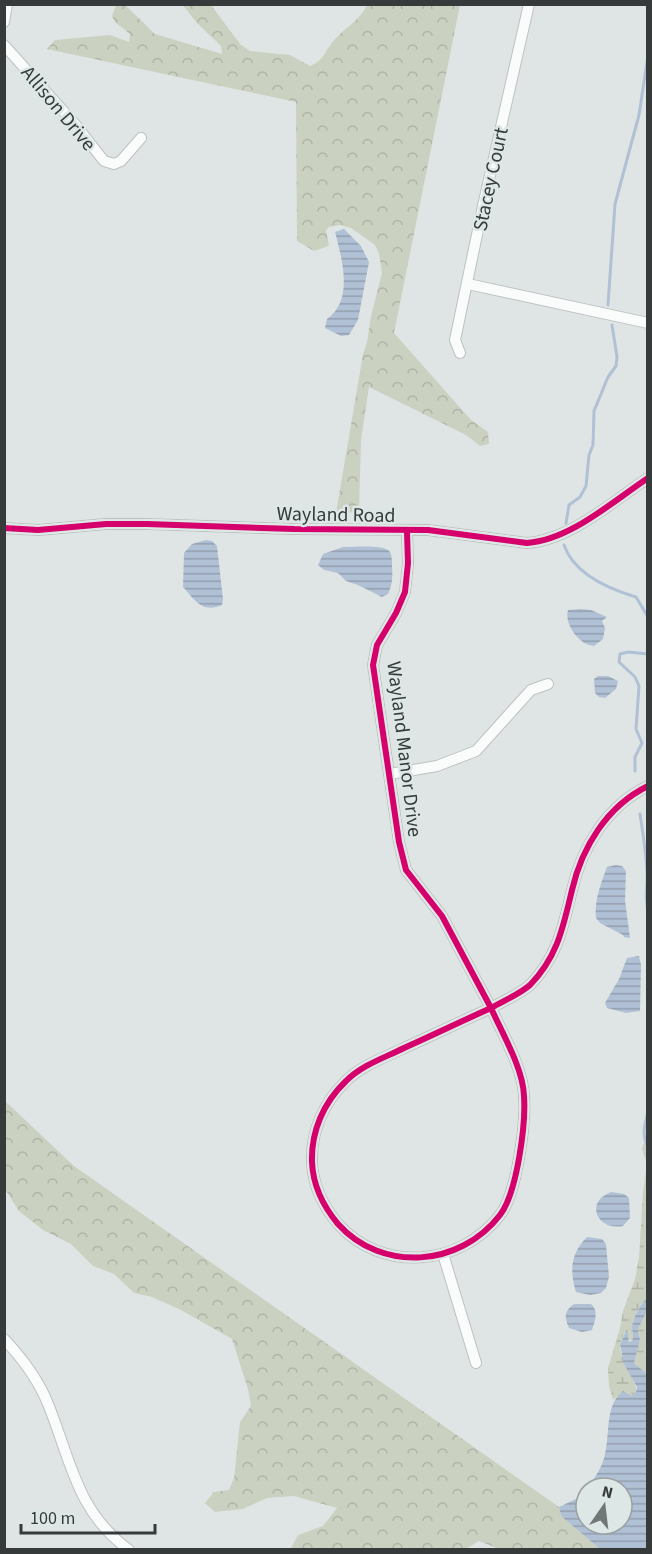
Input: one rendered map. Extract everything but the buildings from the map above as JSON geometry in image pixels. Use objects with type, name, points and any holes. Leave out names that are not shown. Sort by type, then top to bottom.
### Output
[{"type":"street","points":[[4,22],[7,4]]},
{"type":"street","name":"Stacey Court","points":[[460,353],[455,340],[529,4]]},
{"type":"street","name":"Allison Drive","points":[[4,45],[59,106],[104,161],[114,164],[121,161],[141,138]]},
{"type":"street","points":[[468,284],[648,323]]},
{"type":"street","name":"Wayland Road","points":[[4,528],[38,530],[106,524],[147,524],[450,532],[527,543],[552,539],[568,531],[648,478]]},
{"type":"street","name":"Wayland Manor Drive","points":[[406,532],[408,563],[405,592],[396,613],[377,645],[373,665],[399,842],[406,870],[442,916],[455,937],[491,1008],[512,1054],[524,1095],[523,1128],[517,1170],[509,1197],[501,1214],[473,1240],[443,1254],[422,1258],[387,1255],[357,1242],[326,1209],[317,1191],[312,1172],[311,1148],[323,1111],[332,1097],[359,1069],[491,1008],[529,986],[553,954],[563,932],[572,888],[583,856],[598,828],[618,806],[648,786]]},
{"type":"street","points":[[390,774],[438,766],[476,751],[531,690],[548,684]]},
{"type":"street","points":[[443,1254],[476,1363]]},
{"type":"street","points":[[4,1339],[39,1384],[85,1501],[106,1531],[129,1550]]},
{"type":"green space","points":[[124,4],[155,34],[222,54],[221,46],[196,22],[183,5],[211,5],[240,44],[250,51],[290,55],[310,66],[322,58],[335,39],[357,19],[367,5],[460,5],[394,333],[471,420],[488,432],[489,444],[480,446],[466,435],[369,387],[361,440],[359,512],[336,513],[363,354],[382,273],[379,254],[375,245],[351,228],[340,225],[329,227],[326,230],[329,246],[314,251],[297,241],[296,102],[47,49],[55,40],[110,35],[129,42],[130,34],[115,22],[112,16],[116,5]]},
{"type":"green space","points":[[4,1100],[74,1166],[559,1507],[561,1516],[574,1527],[574,1536],[585,1536],[600,1549],[499,1549],[479,1541],[464,1550],[294,1549],[291,1548],[298,1535],[323,1526],[337,1508],[294,1496],[267,1498],[243,1509],[215,1512],[205,1503],[214,1492],[229,1490],[234,1478],[240,1422],[251,1406],[232,1339],[181,1310],[152,1297],[134,1293],[114,1274],[93,1266],[71,1244],[43,1230],[19,1211],[5,1189]]},
{"type":"green space","points":[[647,1133],[647,1164],[642,1149]]},
{"type":"green space","points":[[647,1164],[647,1298],[634,1318],[632,1341],[628,1339],[626,1331],[620,1345],[636,1392],[631,1396],[617,1396],[613,1400],[608,1368],[623,1311],[635,1279]]},
{"type":"green space","points":[[647,1311],[647,1374],[634,1363],[640,1340],[639,1327]]},
{"type":"water","points":[[344,229],[361,246],[369,262],[358,320],[349,335],[341,336],[325,328],[327,319],[341,301],[343,266],[335,232]]},
{"type":"water","points":[[206,540],[212,541],[217,546],[223,599],[222,605],[209,608],[199,604],[183,587],[184,553],[192,544]]},
{"type":"water","points":[[343,547],[376,547],[387,549],[390,552],[392,577],[388,594],[382,597],[318,565],[323,554]]},
{"type":"water","points":[[568,610],[591,610],[607,617],[602,621],[605,628],[603,639],[594,646],[578,638],[568,621]]},
{"type":"water","points":[[598,676],[608,676],[618,681],[616,689],[605,698],[595,693],[594,679]]},
{"type":"water","points":[[622,866],[626,871],[625,900],[630,938],[600,923],[596,918],[597,899],[607,867]]},
{"type":"water","points":[[639,956],[641,965],[640,1011],[626,1013],[607,1008],[605,1003],[619,979],[627,958]]},
{"type":"water","points":[[611,1192],[624,1194],[629,1198],[630,1218],[623,1226],[606,1224],[597,1215],[598,1202]]},
{"type":"water","points":[[587,1237],[602,1239],[606,1244],[609,1277],[606,1288],[601,1293],[590,1295],[576,1292],[572,1269],[578,1249]]},
{"type":"water","points":[[647,1298],[647,1311],[638,1331],[640,1340],[634,1363],[647,1374],[647,1549],[600,1549],[585,1536],[634,1536],[634,1476],[595,1476],[604,1458],[613,1404],[623,1391],[631,1396],[636,1392],[637,1387],[624,1364],[620,1344],[627,1329],[629,1342],[632,1341],[632,1326],[640,1307]]},
{"type":"water","points":[[574,1304],[591,1304],[596,1316],[592,1330],[582,1332],[569,1328],[566,1314]]},
{"type":"water","points":[[574,1500],[574,1527],[561,1516],[559,1507]]},
{"type":"waterway","points":[[608,305],[615,204],[639,115],[648,55]]},
{"type":"waterway","points":[[566,523],[569,505],[580,497],[586,486],[589,455],[593,445],[594,411],[608,377],[616,366],[617,357],[612,325]]},
{"type":"waterway","points":[[564,545],[569,555],[584,572],[604,585],[636,597],[648,617]]},
{"type":"waterway","points":[[635,771],[635,757],[642,743],[636,729],[639,686],[635,677],[619,662],[620,654],[628,652],[648,654]]},
{"type":"waterway","points":[[640,814],[647,865],[648,911]]},
{"type":"waterway","points":[[648,1111],[644,1133],[648,1147]]},
{"type":"cycle path","points":[[4,528],[38,530],[106,524],[147,524],[294,529],[428,530],[527,543],[559,535],[575,527],[648,478]]},
{"type":"cycle path","points":[[407,532],[408,563],[405,592],[396,613],[377,645],[373,665],[399,842],[406,870],[442,916],[491,1008],[530,985],[547,963],[566,916],[576,874],[590,843],[598,829],[620,805],[633,794],[648,786]]},
{"type":"cycle path","points":[[491,1008],[516,1062],[524,1096],[519,1158],[506,1205],[500,1215],[483,1232],[464,1245],[443,1254],[420,1257],[398,1256],[376,1251],[356,1240],[338,1224],[320,1195],[314,1179],[312,1162],[312,1151],[320,1118],[338,1090],[359,1070],[491,1008]]}]
